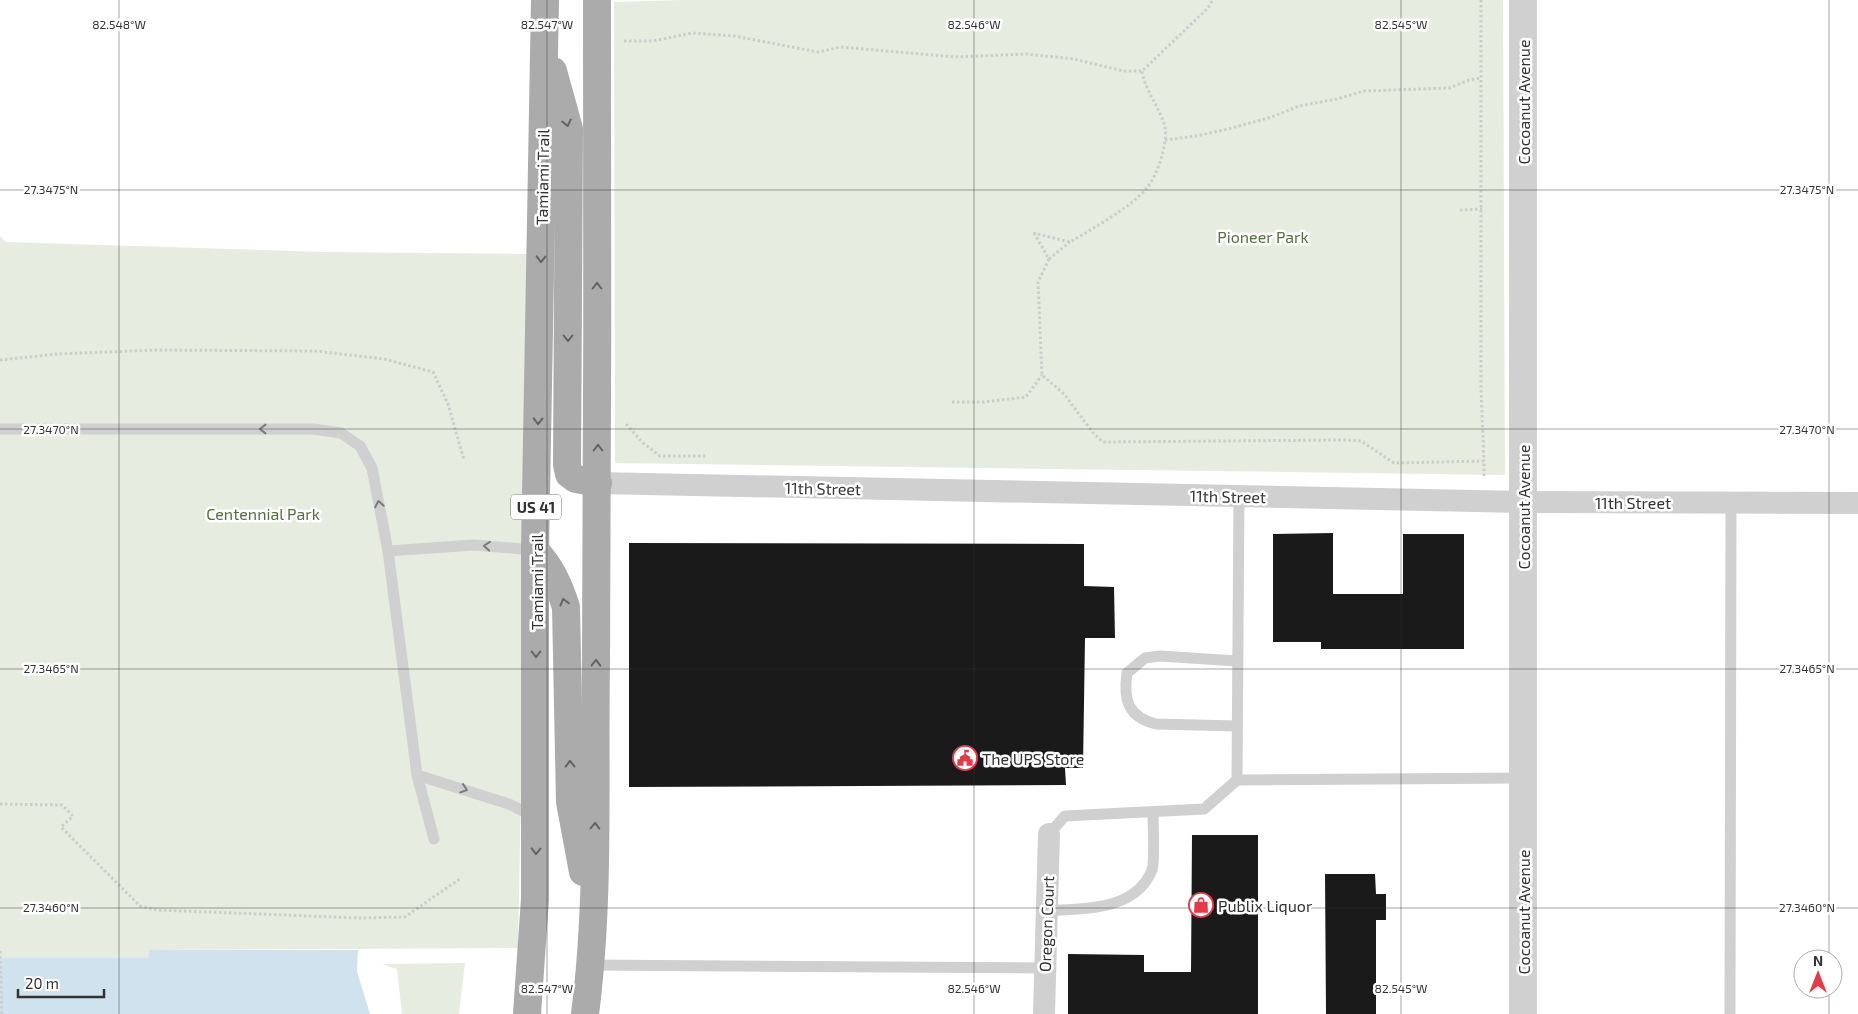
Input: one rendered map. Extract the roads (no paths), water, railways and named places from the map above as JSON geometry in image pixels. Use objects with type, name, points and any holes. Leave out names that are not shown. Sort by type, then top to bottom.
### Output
[{"type":"main road","name":"Tamiami Trail","points":[[528,1014],[534,939],[537,818],[535,550],[545,0]]},
{"type":"main road","points":[[585,1014],[592,915],[595,820],[598,483],[597,0]]},
{"type":"main road","points":[[545,43],[569,129],[567,465],[569,474],[576,479],[598,483]]},
{"type":"main road","points":[[535,550],[549,564],[566,608],[570,802],[592,915]]},
{"type":"street","name":"Cocoanut Avenue","points":[[1523,0],[1523,1014]]},
{"type":"street","name":"11th Street","points":[[598,483],[1523,502],[1858,503]]},
{"type":"street","name":"Oregon Court","points":[[1044,1014],[1049,834]]},
{"type":"lane","points":[[0,429],[313,429],[341,433],[360,446],[372,468],[388,552],[418,774],[434,839]]},
{"type":"lane","points":[[1237,780],[1238,496]]},
{"type":"lane","points":[[1730,503],[1730,1014]]},
{"type":"lane","points":[[388,552],[474,545],[535,550]]},
{"type":"lane","points":[[1237,661],[1160,656],[1145,658],[1127,673],[1124,688],[1128,706],[1145,721],[1156,724],[1237,726]]},
{"type":"lane","points":[[418,774],[509,804],[537,818]]},
{"type":"lane","points":[[1049,834],[1065,816],[1204,810],[1237,780],[1523,778]]},
{"type":"lane","points":[[1046,911],[1102,907],[1136,894],[1152,869],[1153,812]]},
{"type":"lane","points":[[589,965],[1044,968]]},
{"type":"water","points":[[149,950],[358,950],[357,972],[370,1014],[0,1014],[0,958],[148,958]]},
{"type":"place","name":"The UPS Store","points":[[965,758]]},
{"type":"place","name":"Publix Liquor","points":[[1201,905]]},
{"type":"park label","name":"Pioneer Park","points":[[1263,236]]},
{"type":"park label","name":"Centennial Park","points":[[263,513]]}]
